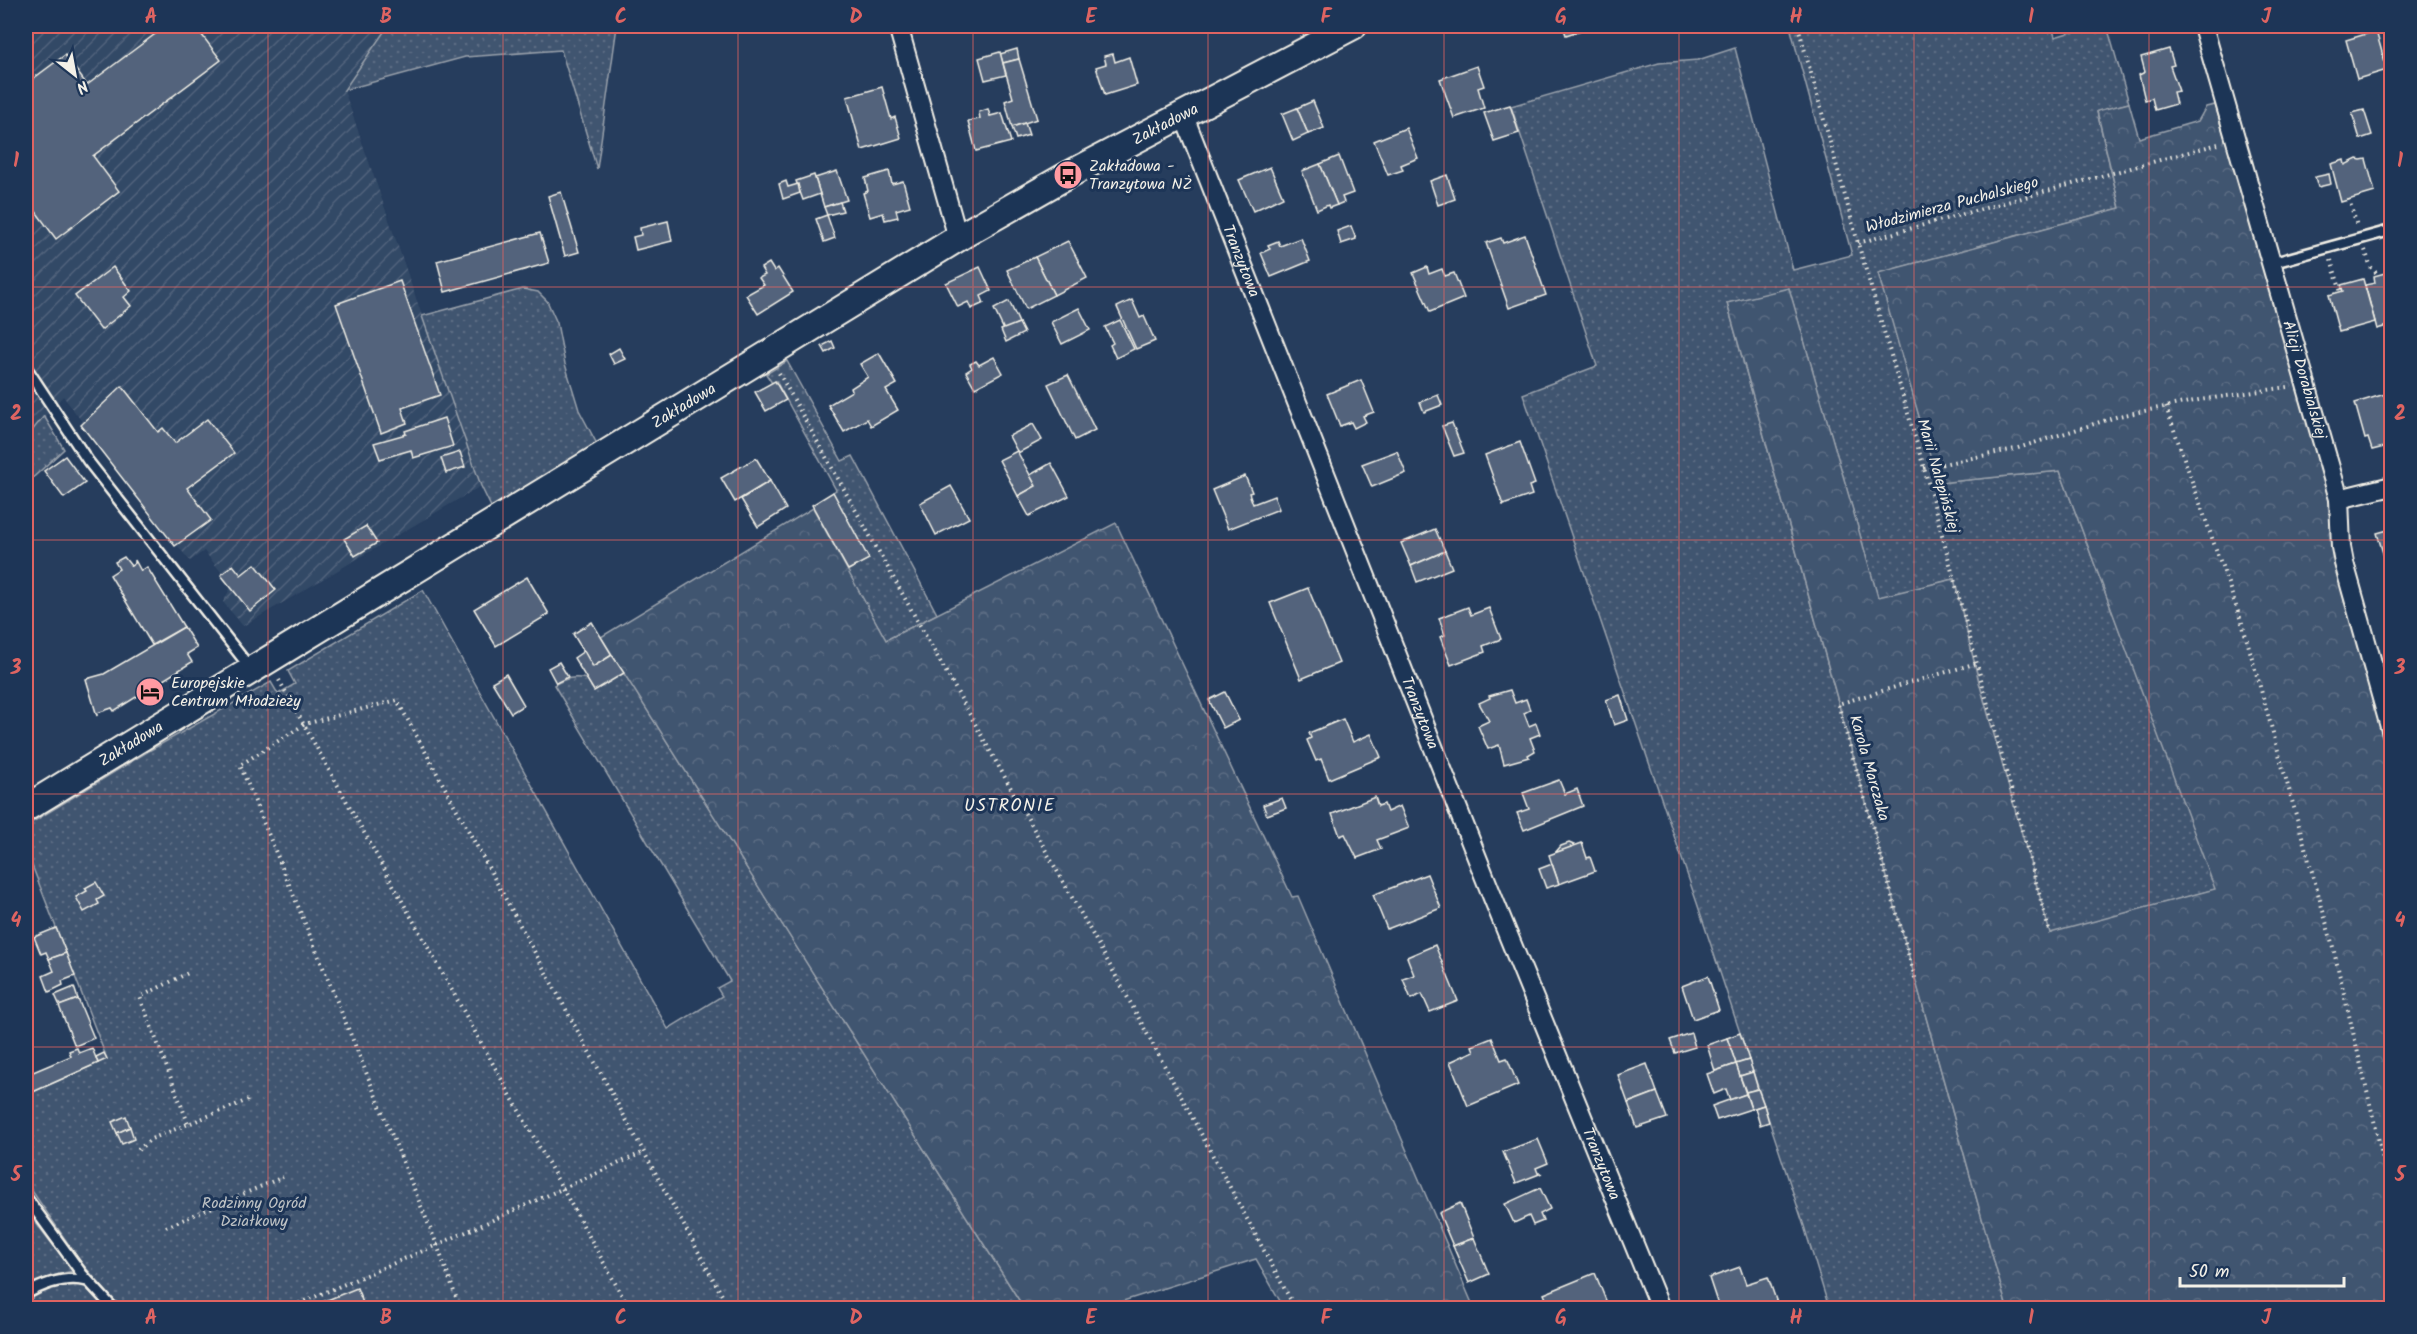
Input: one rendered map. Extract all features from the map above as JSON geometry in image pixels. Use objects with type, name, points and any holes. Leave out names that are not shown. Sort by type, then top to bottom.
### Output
[{"type":"street","points":[[898,26],[958,238]]},
{"type":"street","name":"Zakładowa","points":[[26,808],[958,238],[1068,175],[1353,26]]},
{"type":"street","name":"Alicji Dorabialskiej","points":[[2204,26],[2339,499],[2344,563],[2391,734]]},
{"type":"street","name":"Tranzytowa","points":[[1183,114],[1493,898],[1660,1308]]},
{"type":"street","points":[[2339,499],[2391,486]]},
{"type":"lane","points":[[2272,263],[2391,230]]},
{"type":"lane","points":[[26,366],[88,461],[252,671]]},
{"type":"lane","points":[[26,1198],[26,1217]]},
{"type":"lane","points":[[26,1198],[88,1281],[113,1308]]},
{"type":"lane","points":[[26,1294],[41,1286],[61,1281],[77,1278],[88,1281]]},
{"type":"path","name":"Marii Nalepińskiej","points":[[1798,26],[1924,468],[2050,934]]},
{"type":"path","name":"Włodzimierza Puchalskiego","points":[[1858,243],[2236,140]]},
{"type":"path","points":[[2349,199],[2369,264],[2378,275]]},
{"type":"path","points":[[2328,248],[2341,292]]},
{"type":"path","points":[[768,354],[1122,987],[1295,1308]]},
{"type":"path","points":[[1924,468],[2015,448],[2119,416],[2307,384]]},
{"type":"path","points":[[2166,407],[2243,626],[2332,943],[2391,1182]]},
{"type":"path","name":"Karola Marczaka","points":[[1915,978],[1838,704],[1977,663]]},
{"type":"path","points":[[285,690],[629,1308]]},
{"type":"path","points":[[460,1308],[437,1245],[240,765],[305,724],[397,700],[729,1308]]},
{"type":"path","points":[[188,1123],[140,997],[189,973]]},
{"type":"path","points":[[138,1150],[151,1139],[248,1100]]},
{"type":"path","points":[[288,1308],[437,1245],[644,1152]]},
{"type":"path","points":[[166,1227],[283,1177]]},
{"type":"path","points":[[444,1308],[458,1303]]},
{"type":"shaded area","points":[[26,26],[388,26],[344,90],[481,486],[243,626],[223,602],[231,587],[221,575],[222,573],[204,551],[190,561],[177,545],[175,546],[81,425],[83,423],[63,396],[26,438]]},
{"type":"green space","points":[[388,26],[617,26],[597,169],[561,50],[465,57],[344,90]]},
{"type":"green space","points":[[1806,26],[2052,26],[2055,37],[2091,26],[2107,26],[2129,103],[2097,112],[2120,208],[1879,273],[1938,483],[2060,471],[2216,889],[2050,934],[1979,682],[1954,579],[1878,598],[1789,289],[1727,303],[2007,1308],[1829,1308],[1697,903],[1523,394],[1597,366],[1511,106],[1659,63],[1698,60],[1735,48],[1793,270],[1852,255],[1791,30]]},
{"type":"green space","points":[[2129,103],[2139,138],[2198,121],[2206,107],[2215,105],[2325,471],[2342,583],[2391,761],[2391,1308],[2007,1308],[1727,303],[1789,288],[1878,597],[1954,579],[1979,682],[2050,933],[2215,889],[2060,471],[1938,483],[1878,273],[2120,208],[2097,111]]},
{"type":"green space","points":[[523,289],[538,292],[547,301],[557,323],[565,364],[579,410],[598,446],[493,511],[481,486],[422,316]]},
{"type":"green space","points":[[787,361],[842,461],[853,456],[937,614],[886,640],[847,571],[868,559],[833,492],[836,490],[776,381],[772,383],[766,374]]},
{"type":"green space","points":[[44,416],[64,449],[26,484],[26,438]]},
{"type":"green space","points":[[813,508],[886,640],[1116,523],[1292,897],[1298,896],[1474,1308],[1284,1308],[1256,1259],[1101,1308],[1024,1308],[601,637]]},
{"type":"green space","name":"Rodzinny Ogród Działkowy","points":[[423,590],[668,1029],[722,996],[717,988],[730,981],[554,685],[570,678],[582,678],[587,679],[594,691],[624,673],[1024,1308],[120,1308],[80,1261],[26,1182],[26,1095],[107,1059],[26,850],[26,826],[147,752],[271,682],[278,694],[295,684],[288,671]]},
{"type":"green space","points":[[33,1219],[73,1271],[26,1287],[26,1237]]},
{"type":"green space","points":[[66,1283],[85,1287],[105,1308],[26,1308],[26,1298],[43,1289]]},
{"type":"building","points":[[166,26],[195,26],[221,60],[93,156],[119,191],[56,239],[26,198],[26,84],[65,55],[87,85]]},
{"type":"building","points":[[1563,26],[1591,26],[1591,27],[1566,35]]},
{"type":"building","points":[[2376,31],[2387,70],[2357,79],[2346,40]]},
{"type":"building","points":[[1017,49],[1019,59],[1003,63],[1000,54]]},
{"type":"building","points":[[2169,49],[2174,65],[2170,66],[2179,91],[2173,92],[2176,104],[2155,110],[2152,98],[2145,100],[2139,75],[2145,72],[2141,57]]},
{"type":"building","points":[[1000,52],[1006,75],[985,80],[979,58]]},
{"type":"building","points":[[1113,54],[1115,62],[1129,57],[1137,85],[1105,95],[1096,67],[1106,64],[1104,56]]},
{"type":"building","points":[[1019,59],[1037,119],[1012,127],[1005,101],[1013,98],[1003,63]]},
{"type":"building","points":[[1477,66],[1484,86],[1478,88],[1484,108],[1454,118],[1440,79]]},
{"type":"building","points":[[882,87],[891,119],[895,117],[901,138],[862,150],[847,97]]},
{"type":"building","points":[[1313,101],[1324,128],[1308,134],[1297,108]]},
{"type":"building","points":[[1510,105],[1519,133],[1494,141],[1484,113]]},
{"type":"building","points":[[1297,108],[1308,134],[1293,141],[1282,114]]},
{"type":"building","points":[[988,109],[990,116],[1002,113],[1011,142],[976,151],[968,121],[980,119],[979,112]]},
{"type":"building","points":[[2364,110],[2372,135],[2360,139],[2352,113]]},
{"type":"building","points":[[1025,123],[1029,135],[1016,139],[1012,127]]},
{"type":"building","points":[[1406,128],[1418,158],[1401,165],[1403,170],[1388,175],[1374,141]]},
{"type":"building","points":[[1339,156],[1353,193],[1342,197],[1344,202],[1337,205],[1320,164]]},
{"type":"building","points":[[2357,159],[2366,159],[2375,192],[2341,202],[2331,164],[2344,160],[2345,165]]},
{"type":"building","points":[[1320,164],[1337,205],[1329,208],[1328,205],[1317,210],[1302,171]]},
{"type":"building","points":[[1270,167],[1283,197],[1253,211],[1239,180]]},
{"type":"building","points":[[837,171],[847,200],[824,207],[815,178]]},
{"type":"building","points":[[889,171],[892,184],[903,181],[910,206],[896,210],[898,217],[885,220],[883,213],[870,217],[863,193],[868,191],[865,178]]},
{"type":"building","points":[[2329,174],[2331,184],[2318,187],[2315,177]]},
{"type":"building","points":[[814,175],[820,194],[803,200],[796,181]]},
{"type":"building","points":[[1447,175],[1455,199],[1438,205],[1430,181]]},
{"type":"building","points":[[786,181],[788,187],[798,184],[800,193],[783,199],[779,184]]},
{"type":"building","points":[[561,192],[579,252],[565,256],[548,196]]},
{"type":"building","points":[[840,202],[843,211],[827,215],[824,207]]},
{"type":"building","points":[[827,215],[835,238],[824,242],[816,219]]},
{"type":"building","points":[[668,221],[672,241],[636,250],[633,237],[641,235],[640,228]]},
{"type":"building","points":[[1351,226],[1356,239],[1341,244],[1337,231]]},
{"type":"building","points":[[540,233],[549,263],[445,292],[437,261]]},
{"type":"building","points":[[1525,235],[1546,295],[1509,308],[1486,243],[1501,238],[1503,243]]},
{"type":"building","points":[[1301,238],[1310,261],[1271,277],[1261,253],[1270,249],[1268,245],[1278,241],[1280,246]]},
{"type":"building","points":[[1068,241],[1087,278],[1054,295],[1035,257]]},
{"type":"building","points":[[1035,257],[1054,295],[1026,309],[1007,270]]},
{"type":"building","points":[[769,263],[774,271],[778,268],[793,292],[758,314],[746,295],[764,285],[759,278],[765,275],[761,268]]},
{"type":"building","points":[[113,267],[131,291],[124,297],[131,306],[101,330],[75,296]]},
{"type":"building","points":[[980,267],[991,291],[981,296],[984,303],[971,309],[968,302],[958,307],[946,283]]},
{"type":"building","points":[[1427,267],[1429,274],[1442,269],[1445,276],[1454,273],[1464,298],[1430,312],[1413,273]]},
{"type":"building","points":[[2392,271],[2392,336],[2390,337],[2387,326],[2377,329],[2365,285],[2375,283],[2374,276]]},
{"type":"building","points":[[2363,279],[2375,322],[2339,332],[2329,295],[2343,291],[2341,285]]},
{"type":"building","points":[[400,281],[440,395],[402,408],[407,423],[381,433],[336,304]]},
{"type":"building","points":[[1132,300],[1140,318],[1144,316],[1155,341],[1136,349],[1117,307]]},
{"type":"building","points":[[1009,301],[1019,323],[1004,330],[994,309]]},
{"type":"building","points":[[1079,308],[1090,330],[1062,344],[1051,322]]},
{"type":"building","points":[[1120,320],[1134,349],[1116,358],[1110,345],[1113,343],[1105,327]]},
{"type":"building","points":[[1019,323],[1024,333],[1006,342],[1001,330]]},
{"type":"building","points":[[832,341],[835,348],[826,353],[822,346]]},
{"type":"building","points":[[619,348],[625,359],[614,364],[609,354]]},
{"type":"building","points":[[879,353],[897,384],[886,390],[898,410],[871,426],[867,419],[844,432],[828,405],[852,391],[851,388],[868,377],[860,364]]},
{"type":"building","points":[[994,357],[1003,373],[975,388],[966,372],[972,368],[970,364],[976,361],[979,365]]},
{"type":"building","points":[[1068,375],[1095,430],[1075,440],[1048,384]]},
{"type":"building","points":[[1361,380],[1374,412],[1363,416],[1366,422],[1354,428],[1351,422],[1340,426],[1327,394]]},
{"type":"building","points":[[775,381],[786,400],[766,411],[755,392]]},
{"type":"building","points":[[122,386],[158,432],[163,428],[175,443],[207,419],[234,453],[187,488],[211,520],[175,546],[81,425]]},
{"type":"building","points":[[2392,392],[2392,445],[2372,450],[2368,438],[2365,439],[2355,403]]},
{"type":"building","points":[[1438,395],[1442,405],[1424,412],[1420,402]]},
{"type":"building","points":[[444,418],[453,446],[413,458],[411,450],[380,459],[374,443],[406,434],[405,431]]},
{"type":"building","points":[[1452,423],[1464,453],[1454,456],[1442,426]]},
{"type":"building","points":[[1033,424],[1042,440],[1018,453],[1009,436]]},
{"type":"building","points":[[1520,442],[1535,484],[1529,486],[1532,495],[1503,505],[1485,455]]},
{"type":"building","points":[[1017,451],[1036,486],[1018,496],[999,460]]},
{"type":"building","points":[[1397,451],[1406,473],[1372,487],[1362,464]]},
{"type":"building","points":[[460,452],[465,467],[446,473],[441,458]]},
{"type":"building","points":[[65,456],[85,483],[64,498],[44,471]]},
{"type":"building","points":[[756,458],[770,481],[735,502],[721,478]]},
{"type":"building","points":[[1051,463],[1069,496],[1029,516],[1018,496],[1036,486],[1030,475]]},
{"type":"building","points":[[1245,476],[1252,492],[1249,493],[1253,504],[1274,496],[1279,509],[1228,529],[1212,490]]},
{"type":"building","points":[[770,481],[786,509],[758,527],[741,499]]},
{"type":"building","points":[[951,486],[969,518],[936,535],[920,503]]},
{"type":"building","points":[[833,492],[869,559],[848,570],[812,505]]},
{"type":"building","points":[[366,526],[377,543],[355,556],[344,539]]},
{"type":"building","points":[[1435,529],[1445,551],[1411,566],[1401,543]]},
{"type":"building","points":[[2388,530],[2390,538],[2392,537],[2391,580],[2377,533]]},
{"type":"building","points":[[1445,551],[1452,568],[1417,582],[1411,566]]},
{"type":"building","points":[[124,557],[131,566],[135,560],[141,571],[147,567],[184,627],[152,645],[110,575],[119,569],[115,562]]},
{"type":"building","points":[[255,564],[276,590],[250,611],[221,575],[233,565],[241,575]]},
{"type":"building","points":[[527,577],[549,614],[496,646],[474,609]]},
{"type":"building","points":[[1308,588],[1339,663],[1301,679],[1270,603]]},
{"type":"building","points":[[1468,607],[1471,615],[1489,608],[1501,639],[1483,646],[1485,652],[1451,665],[1440,637],[1445,635],[1439,618]]},
{"type":"building","points":[[592,622],[612,655],[593,667],[573,634]]},
{"type":"building","points":[[184,627],[197,648],[187,654],[192,662],[114,711],[112,708],[97,713],[97,716],[86,679],[104,674]]},
{"type":"building","points":[[584,651],[593,667],[612,655],[624,673],[594,691],[574,658]]},
{"type":"building","points":[[559,662],[568,677],[556,683],[548,668]]},
{"type":"building","points":[[506,674],[524,705],[511,713],[492,682]]},
{"type":"building","points":[[1510,690],[1515,703],[1526,699],[1530,710],[1524,713],[1529,726],[1536,723],[1540,734],[1530,738],[1535,751],[1528,755],[1529,757],[1504,764],[1499,745],[1488,749],[1478,726],[1489,721],[1479,703],[1490,698],[1489,696]]},
{"type":"building","points":[[1225,692],[1239,720],[1223,728],[1209,700]]},
{"type":"building","points":[[1620,695],[1628,720],[1614,725],[1606,700]]},
{"type":"building","points":[[1343,719],[1353,742],[1371,734],[1381,757],[1329,779],[1321,759],[1316,761],[1307,740],[1311,738],[1309,733]]},
{"type":"building","points":[[1559,780],[1565,794],[1577,789],[1583,806],[1524,830],[1517,813],[1529,809],[1523,793]]},
{"type":"building","points":[[1375,797],[1378,806],[1384,804],[1387,812],[1400,806],[1409,828],[1377,840],[1381,849],[1357,858],[1345,834],[1340,836],[1332,814]]},
{"type":"building","points":[[1282,798],[1286,808],[1267,815],[1263,805]]},
{"type":"building","points":[[1569,843],[1576,846],[1555,853],[1561,846]]},
{"type":"building","points":[[1582,843],[1595,871],[1559,884],[1549,855]]},
{"type":"building","points":[[1552,864],[1559,884],[1546,888],[1539,869]]},
{"type":"building","points":[[1427,874],[1441,908],[1387,929],[1373,895]]},
{"type":"building","points":[[96,882],[104,896],[97,900],[99,904],[84,912],[76,897]]},
{"type":"building","points":[[56,928],[66,953],[49,959],[46,952],[41,954],[34,937]]},
{"type":"building","points":[[1435,945],[1458,1001],[1430,1012],[1422,994],[1411,999],[1403,979],[1414,975],[1407,957]]},
{"type":"building","points":[[66,953],[75,976],[62,981],[63,985],[49,992],[43,976],[54,971],[49,959]]},
{"type":"building","points":[[1708,976],[1719,1010],[1693,1019],[1682,986]]},
{"type":"building","points":[[74,987],[78,999],[60,1006],[55,995]]},
{"type":"building","points":[[78,999],[94,1038],[75,1046],[59,1006]]},
{"type":"building","points":[[1691,1033],[1695,1047],[1675,1053],[1670,1040]]},
{"type":"building","points":[[1740,1033],[1749,1060],[1736,1064],[1727,1038]]},
{"type":"building","points":[[1492,1038],[1501,1060],[1507,1058],[1518,1085],[1468,1106],[1450,1062],[1474,1051],[1472,1046]]},
{"type":"building","points":[[1727,1038],[1736,1064],[1715,1071],[1707,1045]]},
{"type":"building","points":[[77,1048],[79,1053],[92,1048],[98,1063],[26,1095],[26,1075],[71,1056],[69,1051]]},
{"type":"building","points":[[104,1053],[107,1059],[98,1063],[96,1057]]},
{"type":"building","points":[[1749,1060],[1753,1072],[1740,1076],[1736,1064]]},
{"type":"building","points":[[1647,1064],[1657,1092],[1628,1103],[1618,1075]]},
{"type":"building","points":[[1736,1064],[1746,1094],[1730,1100],[1726,1089],[1714,1094],[1707,1074]]},
{"type":"building","points":[[1753,1072],[1758,1089],[1746,1092],[1740,1076]]},
{"type":"building","points":[[1758,1089],[1764,1105],[1751,1109],[1746,1092]]},
{"type":"building","points":[[1657,1092],[1667,1118],[1637,1128],[1628,1103]]},
{"type":"building","points":[[1746,1094],[1751,1109],[1717,1120],[1712,1106]]},
{"type":"building","points":[[1764,1105],[1769,1122],[1760,1125],[1755,1108]]},
{"type":"building","points":[[126,1116],[130,1127],[117,1133],[112,1122]]},
{"type":"building","points":[[130,1127],[134,1139],[122,1144],[117,1133]]},
{"type":"building","points":[[1538,1139],[1548,1163],[1536,1168],[1538,1173],[1542,1173],[1516,1183],[1503,1152]]},
{"type":"building","points":[[1540,1188],[1550,1209],[1540,1214],[1543,1221],[1533,1225],[1529,1216],[1514,1223],[1505,1204]]},
{"type":"building","points":[[1460,1203],[1474,1238],[1453,1246],[1439,1213]]},
{"type":"building","points":[[1474,1238],[1489,1274],[1469,1283],[1453,1246]]},
{"type":"building","points":[[1740,1267],[1746,1284],[1768,1277],[1777,1303],[1760,1308],[1719,1308],[1709,1278]]},
{"type":"building","points":[[1595,1273],[1609,1308],[1550,1308],[1544,1294]]},
{"type":"building","points":[[357,1288],[365,1308],[303,1308],[320,1303]]},
{"type":"place","name":"Zakładowa - Tranzytowa NŻ","points":[[1068,175]]},
{"type":"place","name":"Europejskie Centrum Młodzieży","points":[[150,692]]},
{"type":"district","name":"USTRONIE","points":[[1010,806]]}]
